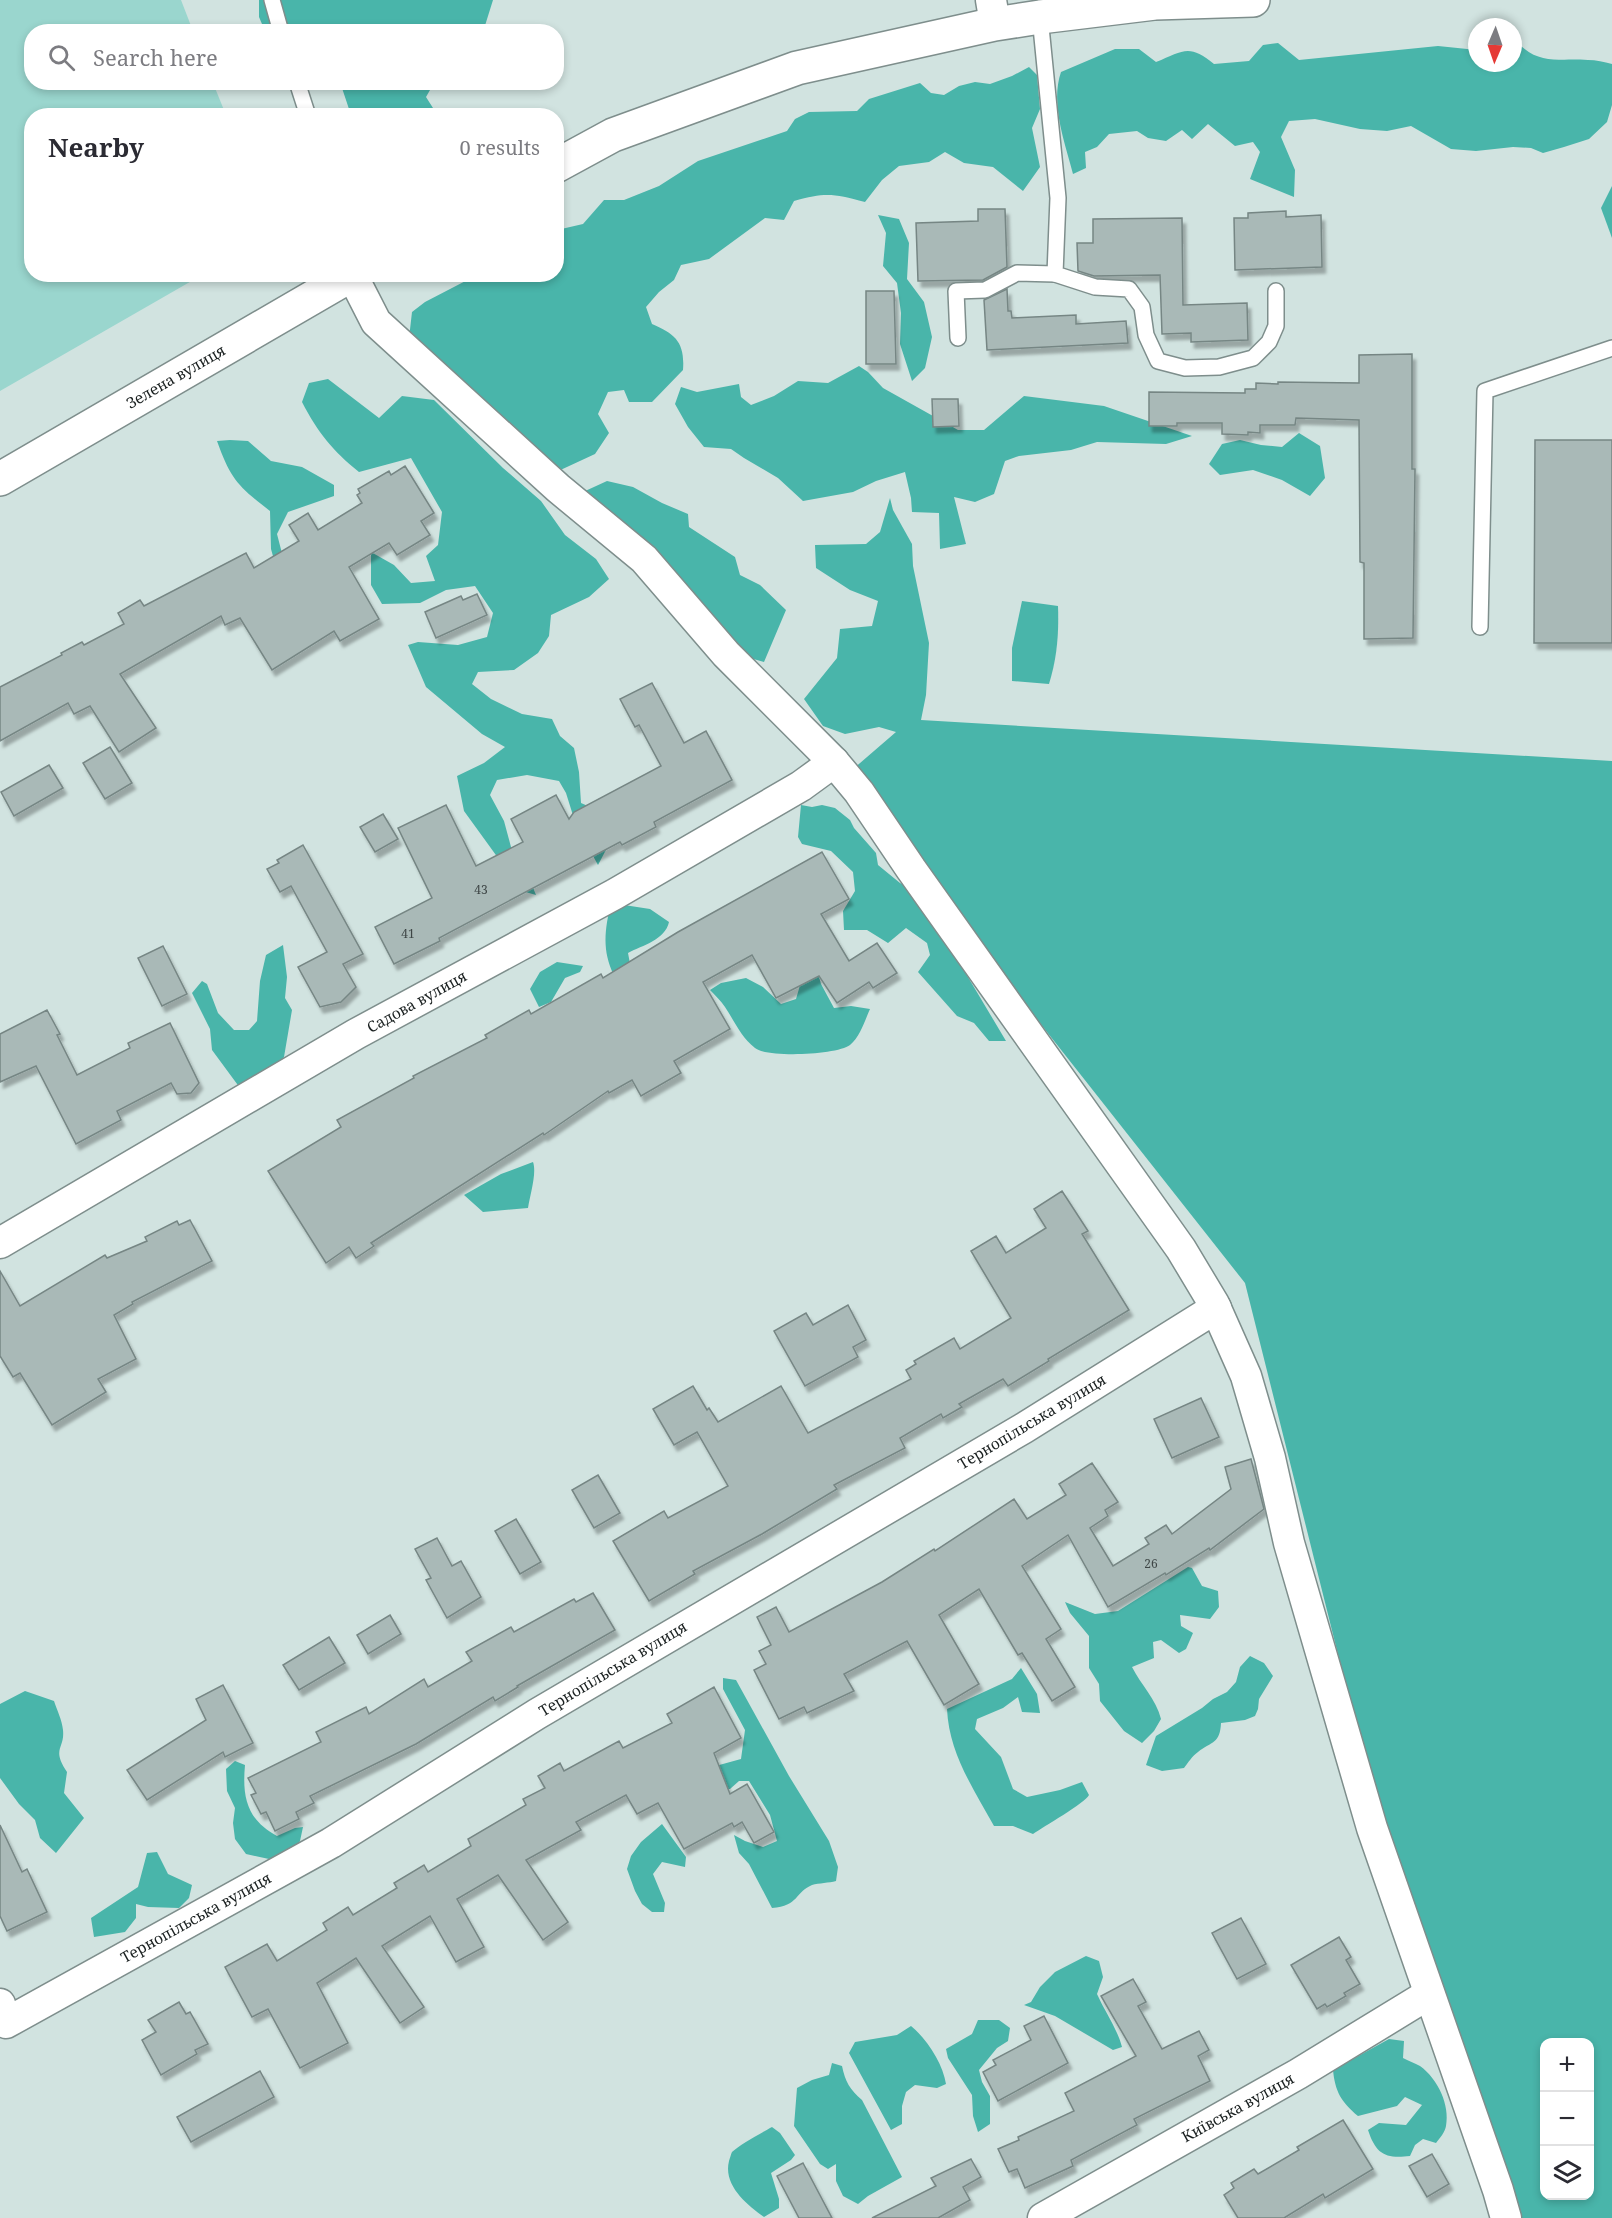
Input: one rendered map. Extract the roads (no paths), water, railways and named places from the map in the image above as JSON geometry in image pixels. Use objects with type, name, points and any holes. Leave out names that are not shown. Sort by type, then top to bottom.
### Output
[{"type":"highway","points":[[564,162],[613,135],[797,68],[993,12],[1040,17],[1155,3],[1253,0]]},
{"type":"highway","name":"Зелена вулиця","points":[[0,479],[340,282]]},
{"type":"street","points":[[356,282],[376,322],[558,488],[644,559],[726,654],[834,762],[859,792],[911,869],[1181,1249],[1216,1308],[1246,1376],[1270,1458],[1289,1544],[1372,1828],[1506,2218]]},
{"type":"street","name":"Садова вулиця","points":[[0,1243],[356,1034],[615,894],[801,786],[834,762]]},
{"type":"street","name":"Тернопільська вулиця","points":[[3,2013],[332,1843],[537,1714],[1024,1428],[1216,1308]]},
{"type":"street","name":"Київська вулиця","points":[[1043,2218],[1298,2074],[1429,1994]]},
{"type":"lane","points":[[272,0],[278,24]]},
{"type":"lane","points":[[1040,17],[1058,198],[1055,274]]},
{"type":"lane","points":[[300,90],[305,108]]},
{"type":"lane","points":[[958,338],[956,291],[985,290],[1017,273],[1055,274],[1095,287],[1129,289],[1142,307],[1146,335],[1158,361],[1185,368],[1219,367],[1253,358],[1269,342],[1276,326],[1276,291]]},
{"type":"lane","points":[[1480,627],[1485,391],[1612,348]]}]
